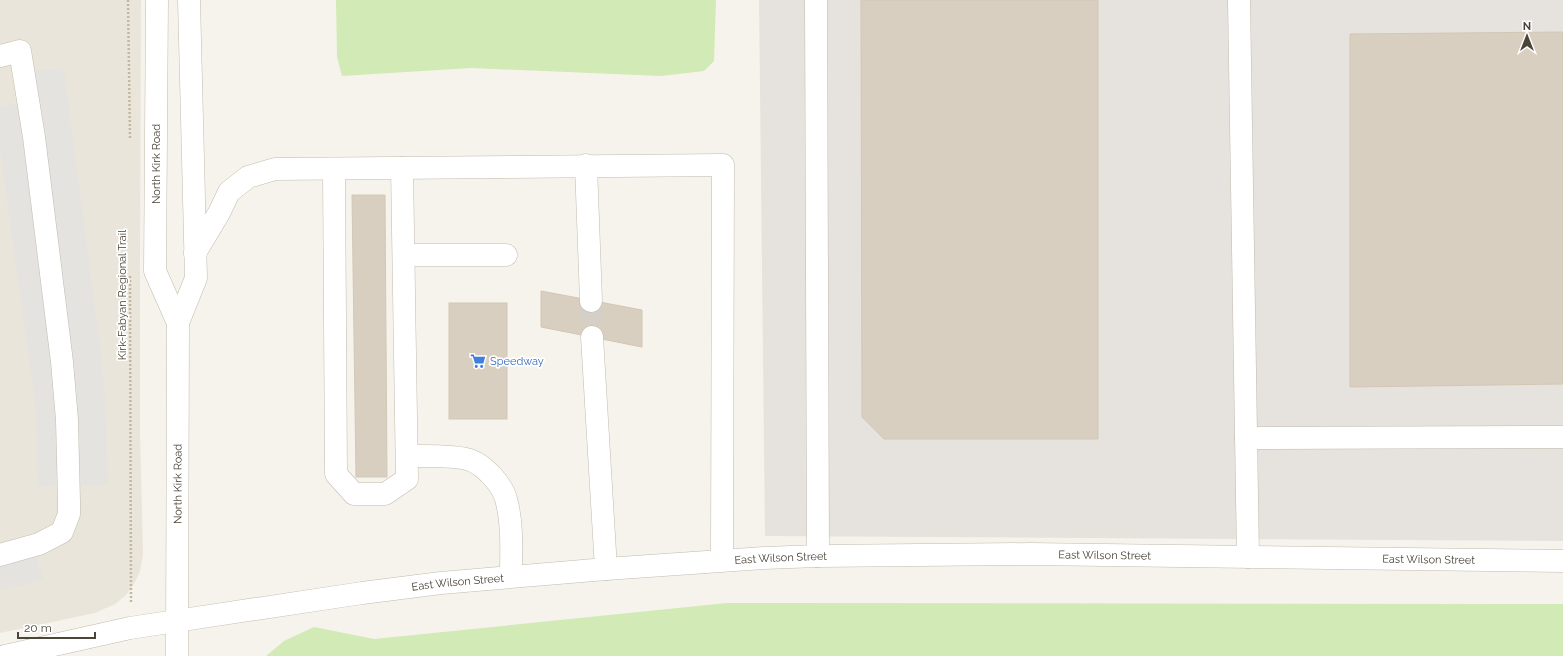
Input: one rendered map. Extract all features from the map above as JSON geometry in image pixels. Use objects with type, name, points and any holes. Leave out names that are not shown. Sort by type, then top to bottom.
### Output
[{"type":"street","name":"North Kirk Road","points":[[156,0],[155,271],[178,323]]},
{"type":"street","name":"North Kirk Road","points":[[177,656],[178,323],[196,278],[189,0]]},
{"type":"street","points":[[816,0],[818,556]]},
{"type":"street","points":[[1239,0],[1248,557]]},
{"type":"street","points":[[0,56],[20,51],[32,130],[62,362],[67,420],[69,514],[62,532],[39,544],[0,555]]},
{"type":"street","points":[[195,253],[219,213],[229,192],[248,177],[275,169],[586,165],[723,165],[722,560]]},
{"type":"street","points":[[586,165],[591,301]]},
{"type":"street","points":[[334,169],[336,474],[354,494],[385,494],[408,480],[402,168]]},
{"type":"street","points":[[404,256],[506,255]]},
{"type":"street","points":[[592,337],[606,568]]},
{"type":"street","points":[[1246,438],[1563,438]]},
{"type":"street","points":[[408,456],[461,458],[470,460],[486,469],[497,482],[506,498],[511,534],[511,576]]},
{"type":"street","name":"East Wilson Street","points":[[5,656],[90,636],[177,620],[362,593],[511,576],[722,560],[818,556],[1038,554],[1563,561]]},
{"type":"path","points":[[128,0],[130,145]]},
{"type":"path","name":"Kirk-Fabyan Regional Trail","points":[[130,272],[131,589]]},
{"type":"shaded area","points":[[0,0],[141,0],[140,432],[143,554],[140,571],[134,584],[126,595],[115,604],[95,613],[0,633]]},
{"type":"shaded area","points":[[759,0],[1563,0],[1563,541],[765,536]]},
{"type":"shaded area","points":[[64,68],[100,345],[106,407],[108,485],[37,487],[36,411],[0,151],[0,106],[23,103],[19,72]]},
{"type":"shaded area","points":[[31,540],[43,579],[0,591],[0,548]]},
{"type":"green space","points":[[336,0],[716,0],[714,61],[704,71],[661,76],[471,68],[342,76],[337,57]]},
{"type":"green space","points":[[727,603],[1563,604],[1563,656],[266,656],[284,641],[314,627],[374,639]]},
{"type":"building","points":[[861,0],[1098,0],[1098,439],[884,439],[862,417]]},
{"type":"building","points":[[1563,32],[1563,384],[1350,387],[1350,34]]},
{"type":"building","points":[[352,195],[385,195],[387,477],[356,477]]},
{"type":"building","points":[[541,291],[642,310],[642,347],[541,327]]},
{"type":"building","name":"Speedway","points":[[449,303],[507,303],[507,419],[449,419]]},
{"type":"tunnel","points":[[591,301],[592,337]]},
{"type":"place","name":"Speedway","points":[[478,361]]}]
